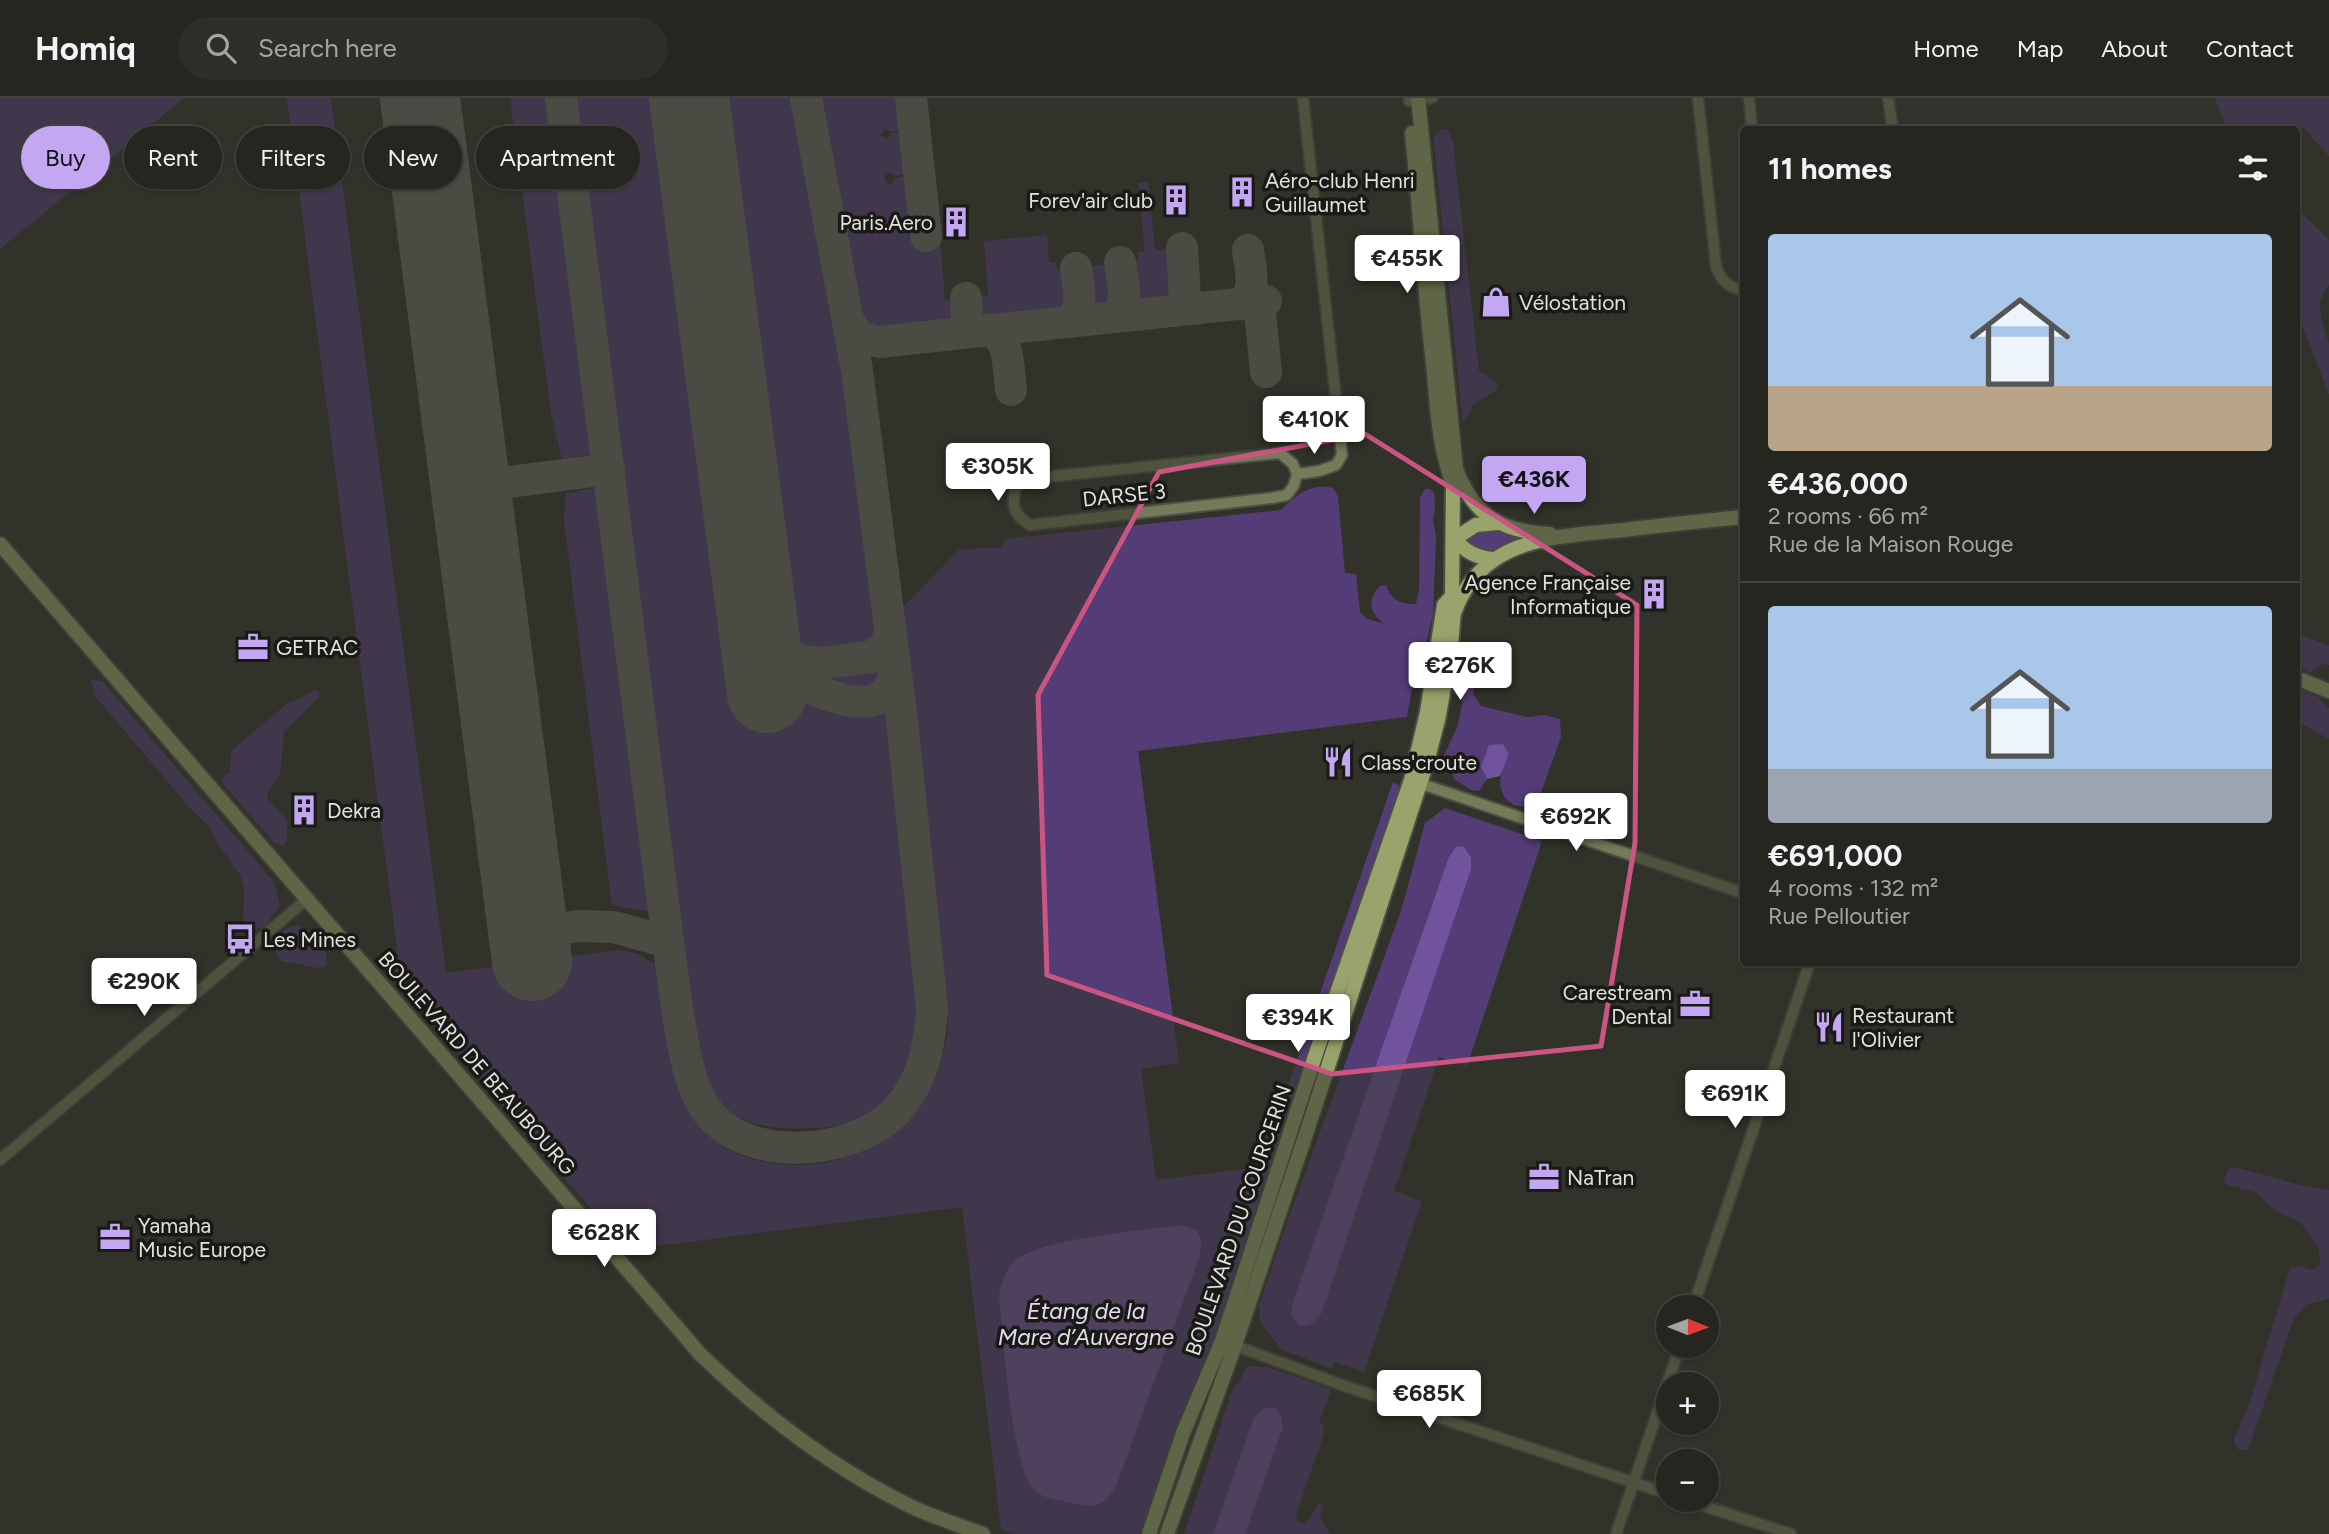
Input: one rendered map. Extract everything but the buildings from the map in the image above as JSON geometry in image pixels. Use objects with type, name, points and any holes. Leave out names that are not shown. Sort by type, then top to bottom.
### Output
[{"type":"main road","name":"BOULEVARD DU COURCERIN","points":[[1167,1534],[1444,692],[1454,612],[1454,475],[1444,461],[1423,275],[1417,99]]},
{"type":"main road","points":[[1454,475],[1486,515],[1498,523],[1520,532],[1561,536]]},
{"type":"main road","points":[[1454,612],[1467,587],[1494,559],[1520,546],[1561,536],[1740,517]]},
{"type":"main road","points":[[1494,559],[1468,552],[1454,539],[1476,526],[1498,523]]},
{"type":"main road","name":"BOULEVARD DE BEAUBOURG","points":[[0,544],[701,1355],[734,1387],[786,1429],[846,1471],[910,1506],[983,1534]]},
{"type":"main road","name":"BOULEVARD DU COURCERIN","points":[[1415,782],[1444,605],[1452,596]]},
{"type":"main road","points":[[2300,680],[2329,691]]},
{"type":"main road","name":"BOULEVARD DU COURCERIN","points":[[1149,1534],[1183,1433],[1229,1343]]},
{"type":"street","points":[[1297,474],[1336,465],[1342,454],[1303,98]]},
{"type":"street","points":[[1698,98],[1716,266],[1723,281],[1740,289]]},
{"type":"street","points":[[1749,98],[1752,126]]},
{"type":"street","points":[[1888,98],[1892,126]]},
{"type":"street","name":"DARSE 3","points":[[1280,453],[1293,464],[1297,474],[1287,495],[1272,498],[1030,525],[1018,518],[1014,508],[1017,484],[1026,479],[1280,453]]},
{"type":"street","points":[[1415,782],[1740,892]]},
{"type":"street","points":[[0,1160],[307,899]]},
{"type":"street","points":[[1697,1295],[1809,966]]},
{"type":"street","points":[[1229,1343],[1342,1385],[1656,1489]]},
{"type":"street","points":[[1616,1534],[1676,1358]]},
{"type":"street","points":[[1719,1511],[1791,1534]]},
{"type":"highlighted area","points":[[1365,434],[1637,605],[1635,843],[1601,1046],[1332,1074],[1047,975],[1038,695],[1159,472]]},
{"type":"shaded area","points":[[0,98],[184,98],[150,126],[124,126],[124,147],[110,159],[110,126],[21,126],[21,189],[73,189],[0,249]]},
{"type":"shaded area","points":[[287,98],[331,98],[335,126],[291,126]]},
{"type":"shaded area","points":[[510,98],[546,98],[550,126],[514,126]]},
{"type":"shaded area","points":[[572,98],[672,98],[750,696],[800,691],[851,708],[893,704],[895,722],[892,723],[915,974],[916,1017],[909,1059],[898,1087],[886,1103],[864,1118],[852,1122],[826,1127],[787,1128],[759,1125],[741,1118],[725,1109],[714,1097],[695,1050],[584,189],[640,189],[640,126],[576,126]]},
{"type":"shaded area","points":[[707,98],[799,98],[843,322],[883,623],[878,639],[862,650],[807,653],[791,646],[775,618]]},
{"type":"shaded area","points":[[813,98],[907,98],[910,128],[890,132],[885,128],[880,135],[887,139],[891,133],[910,131],[915,172],[895,176],[889,172],[884,179],[891,184],[896,178],[915,174],[922,240],[929,238],[926,201],[937,202],[945,300],[959,299],[962,319],[959,324],[871,334],[856,323]]},
{"type":"shaded area","points":[[2215,98],[2329,98],[2329,156],[2303,127],[2300,130],[2300,126],[2226,126]]},
{"type":"shaded area","points":[[1448,129],[1453,142],[1479,371],[1498,383],[1496,390],[1473,405],[1463,424],[1434,142],[1435,135]]},
{"type":"shaded area","points":[[1148,182],[1155,250],[1170,249],[1177,253],[1182,292],[1177,300],[1134,305],[1129,262],[1138,261],[1137,252],[1145,251],[1138,183]]},
{"type":"shaded area","points":[[299,189],[343,189],[446,973],[620,950],[638,954],[658,966],[670,1051],[683,1093],[703,1129],[719,1144],[747,1158],[778,1164],[809,1164],[838,1159],[865,1149],[889,1134],[909,1115],[926,1092],[939,1066],[948,1031],[947,998],[896,614],[959,550],[1002,547],[1005,539],[1281,510],[1298,495],[1311,489],[1333,488],[1338,496],[1345,573],[1356,574],[1360,613],[1368,619],[1384,624],[1373,611],[1371,602],[1380,586],[1386,585],[1397,601],[1416,604],[1419,590],[1420,498],[1425,489],[1434,492],[1433,519],[1436,538],[1433,614],[1426,645],[1419,648],[1407,717],[1138,751],[1179,1063],[1141,1069],[1156,1180],[1260,1167],[1393,782],[1398,785],[1399,792],[1254,1234],[1222,1324],[1170,1448],[1141,1534],[1016,1534],[1001,1529],[962,1207],[626,1250],[392,976],[399,964]]},
{"type":"shaded area","points":[[522,189],[558,189],[592,454],[562,459],[551,414]]},
{"type":"shaded area","points":[[2300,211],[2329,240],[2329,284],[2319,302],[2329,344],[2329,395],[2300,319]]},
{"type":"shaded area","points":[[1047,235],[1049,262],[1056,262],[1057,270],[1067,269],[1072,311],[980,321],[976,319],[972,309],[973,299],[988,295],[984,241]]},
{"type":"shaded area","points":[[1111,264],[1116,307],[1089,310],[1084,267]]},
{"type":"shaded area","points":[[596,488],[654,912],[612,905],[564,520],[566,493]]},
{"type":"shaded area","points":[[1496,529],[1525,538],[1494,551],[1480,550],[1465,540],[1476,532]]},
{"type":"shaded area","points":[[2300,635],[2329,645],[2329,665],[2322,664],[2310,673],[2301,666]]},
{"type":"shaded area","points":[[1457,651],[1466,651],[1481,662],[1473,694],[1481,706],[1527,717],[1545,715],[1560,719],[1561,737],[1538,801],[1523,806],[1510,802],[1505,797],[1500,784],[1502,770],[1509,754],[1481,767],[1487,779],[1479,791],[1471,790],[1454,779],[1444,755],[1457,728],[1463,700],[1451,692],[1450,687]]},
{"type":"shaded area","points":[[868,665],[880,669],[884,678],[878,687],[856,694],[828,688],[796,671],[801,668],[821,670]]},
{"type":"shaded area","points":[[91,680],[102,681],[274,882],[280,906],[265,926],[253,930],[243,922],[244,888],[240,875],[216,841],[211,828],[191,809],[95,696]]},
{"type":"shaded area","points":[[316,689],[318,698],[284,732],[280,775],[267,793],[268,799],[287,821],[287,840],[283,846],[274,842],[223,784],[223,777],[230,772],[231,752],[239,744],[288,703]]},
{"type":"shaded area","points":[[2300,689],[2318,697],[2329,709],[2329,739],[2300,723]]},
{"type":"shaded area","points":[[1445,808],[1542,841],[1467,1066],[1439,1057],[1394,1191],[1422,1201],[1364,1372],[1335,1362],[1331,1368],[1282,1350],[1260,1323],[1259,1306],[1401,911],[1425,823]]},
{"type":"shaded area","points":[[297,925],[316,934],[326,944],[326,966],[318,968],[281,961],[274,943],[285,929]]},
{"type":"shaded area","points":[[2229,1168],[2329,1190],[2329,1299],[2306,1305],[2293,1320],[2248,1450],[2239,1450],[2234,1438],[2247,1411],[2290,1268],[2303,1266],[2315,1269],[2321,1263],[2318,1246],[2301,1223],[2276,1211],[2255,1192],[2227,1185],[2224,1179]]},
{"type":"shaded area","points":[[1267,1367],[1331,1389],[1319,1423],[1323,1425],[1324,1433],[1296,1521],[1304,1524],[1318,1504],[1323,1505],[1320,1518],[1330,1534],[1184,1534],[1232,1391],[1245,1368]]},
{"type":"water","points":[[1503,744],[1509,754],[1500,776],[1487,779],[1481,767],[1489,745]]},
{"type":"water","points":[[1457,846],[1464,847],[1471,858],[1471,869],[1321,1314],[1310,1325],[1299,1326],[1291,1314],[1294,1299],[1449,857]]},
{"type":"water","name":"Étang de la Mare d’Auvergne","points":[[1182,1225],[1197,1230],[1201,1241],[1200,1255],[1116,1486],[1103,1502],[1093,1506],[1041,1495],[1033,1489],[1025,1475],[1014,1427],[999,1295],[1006,1272],[1015,1261],[1046,1247],[1069,1241]]},
{"type":"water","points":[[1274,1407],[1281,1415],[1283,1427],[1245,1534],[1213,1534],[1254,1418],[1263,1409]]},
{"type":"taxiway","points":[[561,98],[676,1004],[685,1051],[697,1093],[705,1108],[722,1126],[745,1139],[771,1146],[798,1148],[853,1138],[877,1126],[896,1111],[919,1075],[929,1036],[932,1008],[902,721],[857,370],[806,98]]},
{"type":"taxiway","points":[[911,98],[926,236]]},
{"type":"taxiway","points":[[1174,311],[1185,297],[1182,248]]},
{"type":"taxiway","points":[[1238,304],[1245,300],[1251,288],[1248,250]]},
{"type":"taxiway","points":[[1111,317],[1122,307],[1124,300],[1120,262]]},
{"type":"taxiway","points":[[1067,322],[1073,318],[1079,305],[1076,268]]},
{"type":"taxiway","points":[[959,333],[967,326],[966,298]]},
{"type":"taxiway","points":[[850,323],[859,337],[879,342],[1266,301]]},
{"type":"taxiway","points":[[1238,304],[1254,305],[1260,313],[1266,372]]},
{"type":"taxiway","points":[[988,330],[1001,339],[1005,347],[1011,390]]},
{"type":"taxiway","points":[[470,487],[609,469]]},
{"type":"taxiway","points":[[753,590],[764,634],[784,653],[802,661],[823,663],[871,657],[886,645],[891,630]]},
{"type":"taxiway","points":[[763,667],[817,691],[859,702],[876,699],[889,689],[895,668]]},
{"type":"taxiway","points":[[528,933],[579,926],[614,927],[668,942]]},
{"type":"runway","points":[[420,98],[532,961]]},
{"type":"runway","points":[[689,98],[767,693]]},
{"type":"place","name":"Aéro-club Henri Guillaumet","points":[[1242,192]]},
{"type":"place","name":"Forev'air club","points":[[1176,200]]},
{"type":"place","name":"Paris.Aero","points":[[956,222]]},
{"type":"place","name":"Vélostation","points":[[1496,302]]},
{"type":"place","name":"Agence Française Informatique","points":[[1654,594]]},
{"type":"place","name":"GETRAC","points":[[253,647]]},
{"type":"place","name":"Class'croute","points":[[1338,762]]},
{"type":"place","name":"Dekra","points":[[304,810]]},
{"type":"place","name":"Les Mines","points":[[240,939]]},
{"type":"place","name":"Carestream Dental","points":[[1695,1004]]},
{"type":"place","name":"Restaurant l'Olivier","points":[[1829,1027]]},
{"type":"place","name":"NaTran","points":[[1544,1177]]},
{"type":"place","name":"Yamaha Music Europe","points":[[115,1237]]}]
